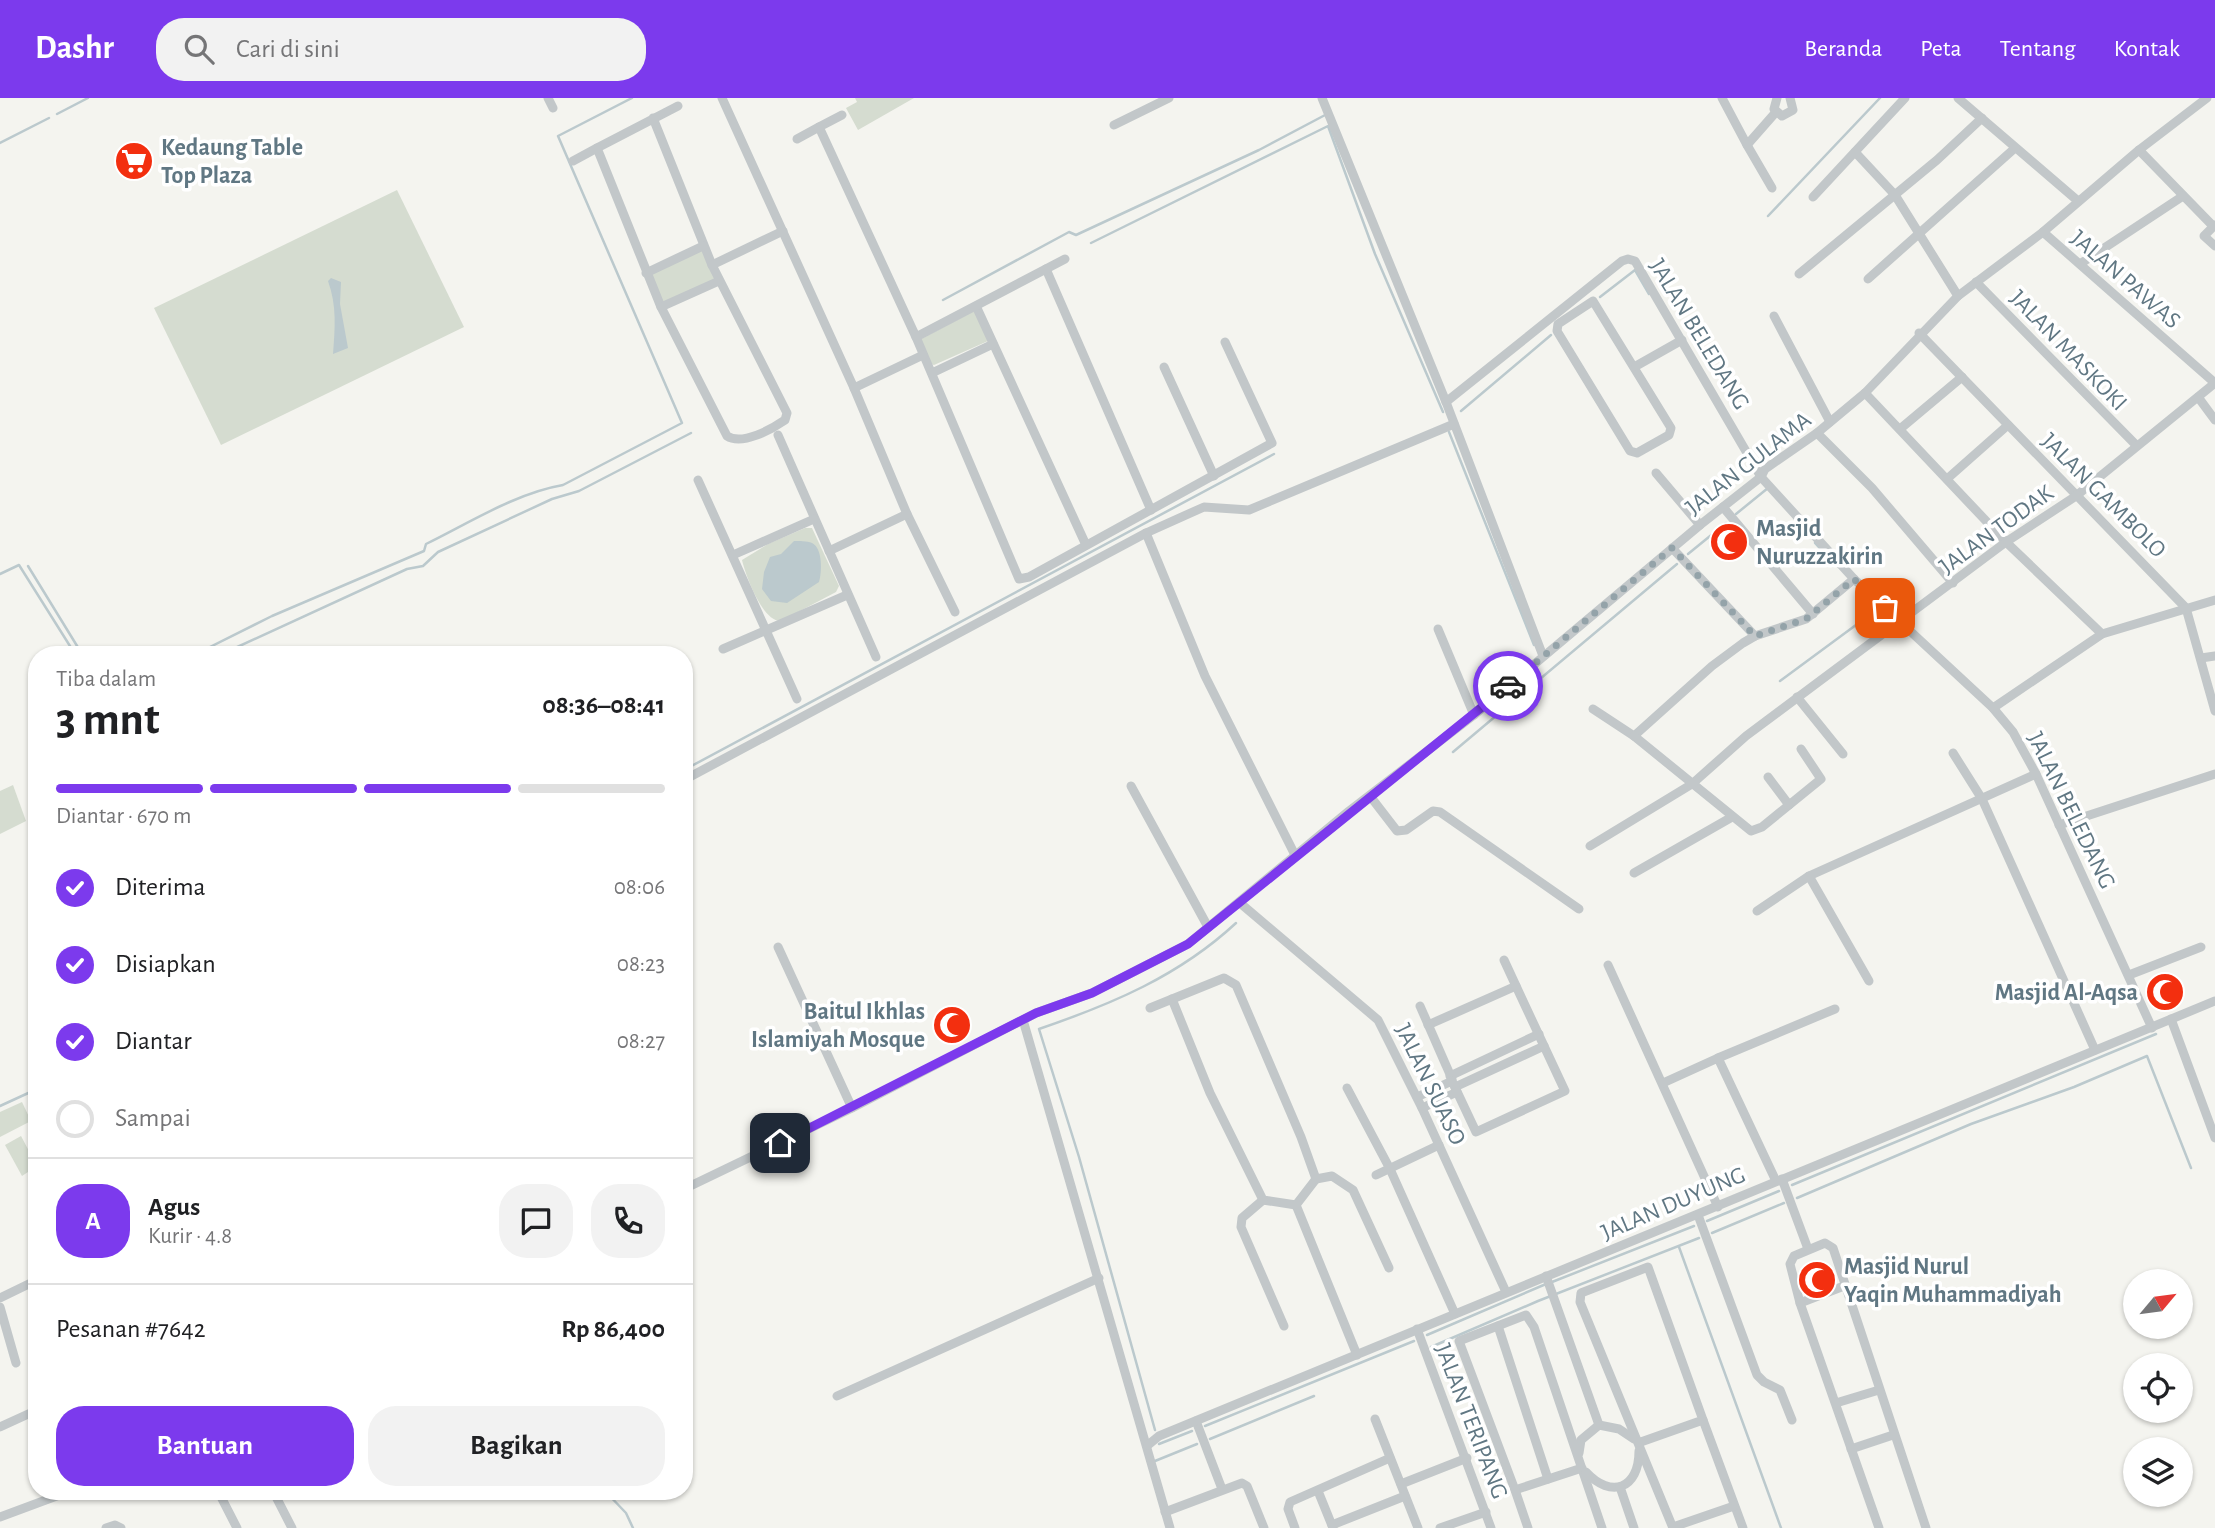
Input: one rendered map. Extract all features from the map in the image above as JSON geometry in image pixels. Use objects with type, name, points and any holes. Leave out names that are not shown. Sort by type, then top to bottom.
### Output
[{"type":"street","points":[[548,98],[553,108]]},
{"type":"street","points":[[722,98],[854,388],[907,514],[955,612]]},
{"type":"street","points":[[1114,125],[1169,98]]},
{"type":"street","points":[[1322,98],[1446,402],[1543,656]]},
{"type":"street","points":[[1722,98],[1772,188]]},
{"type":"street","points":[[1777,98],[1773,103],[1776,112],[1782,116],[1791,113],[1793,106],[1790,98]]},
{"type":"street","points":[[1813,197],[1905,98]]},
{"type":"street","points":[[1958,98],[2078,201]]},
{"type":"street","points":[[2207,98],[2215,104]]},
{"type":"street","name":"JALAN GULAMA","points":[[693,1185],[852,1108],[1023,1020],[1092,993],[1188,944],[1295,855],[1474,715],[1700,524],[1761,477],[1765,469],[1817,433],[1865,393],[1919,333],[1958,296],[2043,232],[2139,150],[2207,98]]},
{"type":"street","points":[[573,161],[678,106]]},
{"type":"street","points":[[1747,145],[1776,112]]},
{"type":"street","points":[[797,139],[842,115]]},
{"type":"street","points":[[597,148],[661,307],[730,438],[742,439],[779,424],[785,420],[787,412],[703,246],[653,118]]},
{"type":"street","points":[[1799,274],[1895,195],[1982,118]]},
{"type":"street","points":[[819,127],[932,373],[1017,576],[1022,580],[1272,443],[1225,342]]},
{"type":"street","points":[[1868,279],[2015,148]]},
{"type":"street","points":[[2139,150],[2214,226],[2204,236],[2215,246]]},
{"type":"street","points":[[1855,152],[1895,195],[1921,232],[1958,296]]},
{"type":"street","points":[[2080,264],[2183,196]]},
{"type":"street","points":[[712,265],[783,231]]},
{"type":"street","name":"JALAN PAWAS","points":[[2043,232],[2215,383]]},
{"type":"street","points":[[646,272],[703,246]]},
{"type":"street","points":[[916,337],[1065,259]]},
{"type":"street","name":"JALAN BELEDANG","points":[[1446,402],[1625,259],[1632,259],[1639,266],[1761,477],[1854,579],[1993,708],[2013,732],[2036,775],[2152,1028]]},
{"type":"street","points":[[1046,269],[1152,510]]},
{"type":"street","points":[[661,307],[719,281]]},
{"type":"street","name":"JALAN MASKOKI","points":[[1976,282],[2136,445]]},
{"type":"street","points":[[1593,301],[1636,366],[1671,428],[1668,435],[1633,453],[1558,333],[1557,326],[1593,301]]},
{"type":"street","points":[[976,306],[1086,545]]},
{"type":"street","points":[[1774,316],[1830,422]]},
{"type":"street","name":"JALAN GAMBOLO","points":[[1919,333],[2186,608],[2215,711]]},
{"type":"street","points":[[1636,366],[1682,340]]},
{"type":"street","points":[[932,373],[993,344]]},
{"type":"street","points":[[854,388],[923,355]]},
{"type":"street","points":[[1164,367],[1214,475]]},
{"type":"street","points":[[1900,429],[1962,377]]},
{"type":"street","name":"JALAN TODAK","points":[[1590,846],[1692,784],[1746,736],[2006,542],[2076,496],[2215,383]]},
{"type":"street","points":[[1865,393],[2006,542],[2102,634]]},
{"type":"street","points":[[2198,397],[2215,420]]},
{"type":"street","points":[[693,774],[1146,533],[1204,507],[1249,510],[1454,424]]},
{"type":"street","points":[[1947,479],[2008,425]]},
{"type":"street","points":[[1817,433],[1872,488],[1953,583]]},
{"type":"street","points":[[778,435],[876,657]]},
{"type":"street","points":[[1656,473],[1700,524]]},
{"type":"street","points":[[698,480],[768,629],[797,698]]},
{"type":"street","points":[[1723,507],[1813,614]]},
{"type":"street","points":[[829,551],[907,514]]},
{"type":"street","points":[[733,555],[814,519]]},
{"type":"street","points":[[1146,533],[1205,676],[1295,855]]},
{"type":"street","points":[[1672,548],[1755,636]]},
{"type":"street","points":[[1634,736],[1712,666],[1755,636],[1798,622],[1813,614],[1854,579]]},
{"type":"street","points":[[723,649],[847,595]]},
{"type":"street","points":[[1993,708],[2102,634],[2215,600]]},
{"type":"street","points":[[1438,629],[1474,715]]},
{"type":"street","points":[[2201,658],[2215,656]]},
{"type":"street","points":[[1797,697],[1843,754]]},
{"type":"street","points":[[1593,709],[1634,736],[1747,830],[1755,831],[1822,777],[1801,748]]},
{"type":"street","points":[[1953,752],[1982,799],[2095,1050]]},
{"type":"street","points":[[2059,825],[2215,774]]},
{"type":"street","points":[[1757,911],[1809,876],[2036,775]]},
{"type":"street","points":[[1768,777],[1789,805]]},
{"type":"street","points":[[1131,786],[1208,927]]},
{"type":"street","points":[[1370,796],[1396,831],[1406,830],[1433,811],[1440,812],[1579,909]]},
{"type":"street","points":[[1634,873],[1732,817]]},
{"type":"street","points":[[1809,876],[1868,981]]},
{"type":"street","name":"JALAN SUASO","points":[[1240,903],[1378,1020],[1417,1097],[1506,1292]]},
{"type":"street","points":[[778,947],[852,1108]]},
{"type":"street","points":[[2129,975],[2201,947]]},
{"type":"street","points":[[1420,1006],[1476,1132],[1565,1091],[1503,960]]},
{"type":"street","points":[[1608,965],[1718,1207]]},
{"type":"street","points":[[1150,1008],[1224,978],[1236,985],[1301,1137],[1316,1179]]},
{"type":"street","points":[[1428,1026],[1516,986]]},
{"type":"street","points":[[1172,999],[1210,1093],[1263,1200]]},
{"type":"street","name":"JALAN DUYUNG","points":[[1148,1445],[1159,1436],[1506,1292],[1550,1286],[1698,1215],[1779,1180],[2215,1001]]},
{"type":"street","points":[[1662,1083],[1835,1009]]},
{"type":"street","points":[[2171,1019],[2210,1110],[2215,1138]]},
{"type":"street","points":[[1023,1020],[1170,1528]]},
{"type":"street","points":[[1422,1108],[1454,1084],[1539,1034]]},
{"type":"street","points":[[1417,1097],[1544,1046]]},
{"type":"street","points":[[1718,1058],[1779,1180],[1808,1249]]},
{"type":"street","points":[[1347,1088],[1390,1169],[1455,1314]]},
{"type":"street","points":[[1376,1175],[1439,1145]]},
{"type":"street","points":[[1296,1205],[1316,1179],[1332,1176],[1353,1190],[1389,1268]]},
{"type":"street","points":[[1263,1200],[1296,1205]]},
{"type":"street","points":[[1263,1200],[1242,1219],[1241,1227],[1284,1326]]},
{"type":"street","points":[[1296,1205],[1357,1354]]},
{"type":"street","points":[[1698,1215],[1757,1375],[1763,1382],[1780,1390],[1792,1420]]},
{"type":"street","points":[[1879,1528],[1800,1303],[1790,1264],[1794,1256],[1825,1243],[1831,1245],[1926,1528]]},
{"type":"street","points":[[1734,1506],[1673,1527],[1580,1302],[1581,1293],[1648,1267],[1742,1528]]},
{"type":"street","points":[[837,1396],[1099,1278]]},
{"type":"street","points":[[0,1298],[28,1284]]},
{"type":"street","points":[[1550,1286],[1599,1425]]},
{"type":"street","points":[[1800,1303],[1844,1286]]},
{"type":"street","points":[[0,1307],[16,1363]]},
{"type":"street","points":[[1528,1528],[1459,1341],[1526,1315],[1534,1327],[1599,1527]]},
{"type":"street","points":[[1498,1326],[1548,1479]]},
{"type":"street","name":"JALAN TERIPANG","points":[[1417,1329],[1491,1528]]},
{"type":"street","points":[[1836,1403],[1879,1391]]},
{"type":"street","points":[[0,1427],[28,1414]]},
{"type":"street","points":[[1375,1419],[1418,1528]]},
{"type":"street","points":[[1638,1443],[1703,1420]]},
{"type":"street","points":[[1196,1421],[1222,1489]]},
{"type":"street","points":[[1599,1425],[1631,1434],[1638,1443],[1640,1455],[1634,1476],[1620,1487],[1611,1489],[1596,1483],[1582,1468],[1581,1440],[1599,1425]]},
{"type":"street","points":[[1851,1449],[1893,1434]]},
{"type":"street","points":[[1295,1528],[1289,1503],[1390,1458]]},
{"type":"street","points":[[1401,1484],[1466,1458]]},
{"type":"street","points":[[1515,1490],[1582,1468]]},
{"type":"street","points":[[1165,1512],[1222,1489],[1245,1485],[1265,1528]]},
{"type":"street","points":[[1620,1487],[1634,1528]]},
{"type":"street","points":[[1318,1492],[1333,1526],[1405,1496]]},
{"type":"street","points":[[0,1517],[46,1500]]},
{"type":"street","points":[[223,1500],[237,1528]]},
{"type":"street","points":[[278,1500],[292,1528]]},
{"type":"street","points":[[1440,1528],[1486,1512]]},
{"type":"shaded area","points":[[855,98],[914,98],[858,130],[846,108],[857,102]]},
{"type":"shaded area","points":[[397,190],[464,327],[221,445],[154,308]]},
{"type":"shaded area","points":[[703,249],[716,280],[663,305],[648,273]]},
{"type":"shaded area","points":[[331,278],[341,282],[340,304],[348,348],[333,354],[334,308],[328,281]]},
{"type":"shaded area","points":[[976,310],[988,341],[931,364],[921,339]]},
{"type":"shaded area","points":[[805,528],[812,528],[839,586],[836,592],[781,621],[774,619],[756,597],[742,560],[768,544]]},
{"type":"shaded area","points":[[794,541],[805,541],[816,546],[821,567],[819,582],[787,603],[771,601],[762,589],[764,572],[770,557],[781,554]]},
{"type":"shaded area","points":[[13,785],[26,821],[0,834],[0,791]]},
{"type":"shaded area","points":[[22,1102],[28,1115],[28,1123],[0,1137],[0,1112]]},
{"type":"shaded area","points":[[21,1136],[28,1149],[28,1172],[22,1176],[5,1145]]},
{"type":"waterway","points":[[57,114],[88,98]]},
{"type":"waterway","points":[[212,646],[272,616],[424,551],[426,544],[493,510],[528,495],[563,485],[682,423],[558,136],[632,98]]},
{"type":"waterway","points":[[1768,216],[1880,98]]},
{"type":"waterway","points":[[943,300],[1069,232],[1076,235],[1259,150],[1327,114]]},
{"type":"waterway","points":[[0,143],[49,118]]},
{"type":"waterway","points":[[1091,243],[1328,126],[1375,254],[1443,412]]},
{"type":"waterway","points":[[1600,297],[1635,270],[1649,294]]},
{"type":"waterway","points":[[1461,411],[1551,335]]},
{"type":"waterway","points":[[1449,432],[1534,645]]},
{"type":"waterway","points":[[239,646],[407,569],[423,566],[438,552],[552,499],[579,491],[691,433]]},
{"type":"waterway","points":[[693,765],[1274,454]]},
{"type":"waterway","points":[[1736,514],[1768,488]]},
{"type":"waterway","points":[[1688,554],[1726,523]]},
{"type":"waterway","points":[[1815,543],[1827,556]]},
{"type":"waterway","points":[[1453,752],[1677,564]]},
{"type":"waterway","points":[[0,574],[19,565],[70,646]]},
{"type":"waterway","points":[[28,566],[77,646]]},
{"type":"waterway","points":[[1780,681],[1879,608]]},
{"type":"waterway","points":[[1155,1430],[1079,1157],[1039,1029],[1144,986],[1191,958],[1236,923]]},
{"type":"waterway","points":[[1792,1185],[2156,1034]]},
{"type":"waterway","points":[[1797,1198],[1971,1124],[2074,1087],[2147,1056],[2191,1168]]},
{"type":"waterway","points":[[0,1106],[28,1093]]},
{"type":"waterway","points":[[1707,1221],[1779,1191]]},
{"type":"waterway","points":[[1712,1233],[1784,1203]]},
{"type":"waterway","points":[[1552,1282],[1694,1226]]},
{"type":"waterway","points":[[1431,1347],[1538,1301],[1699,1238]]},
{"type":"waterway","points":[[1679,1247],[1781,1528]]},
{"type":"waterway","points":[[1427,1335],[1546,1284]]},
{"type":"waterway","points":[[1205,1426],[1414,1341]]},
{"type":"waterway","points":[[1210,1439],[1314,1396]]},
{"type":"waterway","points":[[1159,1444],[1192,1431]]},
{"type":"waterway","points":[[1155,1461],[1197,1444]]},
{"type":"waterway","points":[[614,1500],[626,1513],[633,1528]]},
{"type":"way so far","points":[[1508,686],[1672,548],[1755,636],[1806,619],[1854,579],[1885,608]]},
{"type":"place","name":"Kedaung Table Top Plaza","points":[[134,161]]},
{"type":"place","name":"Masjid Nuruzzakirin","points":[[1729,542]]},
{"type":"place","name":"Masjid Al-Aqsa","points":[[2165,992]]},
{"type":"place","name":"Baitul Ikhlas Islamiyah Mosque","points":[[952,1025]]},
{"type":"place","name":"Masjid Nurul Yaqin Muhammadiyah","points":[[1817,1280]]},
{"type":"route","points":[[780,1143],[1036,1013],[1092,993],[1188,944],[1349,811],[1508,686]]}]
